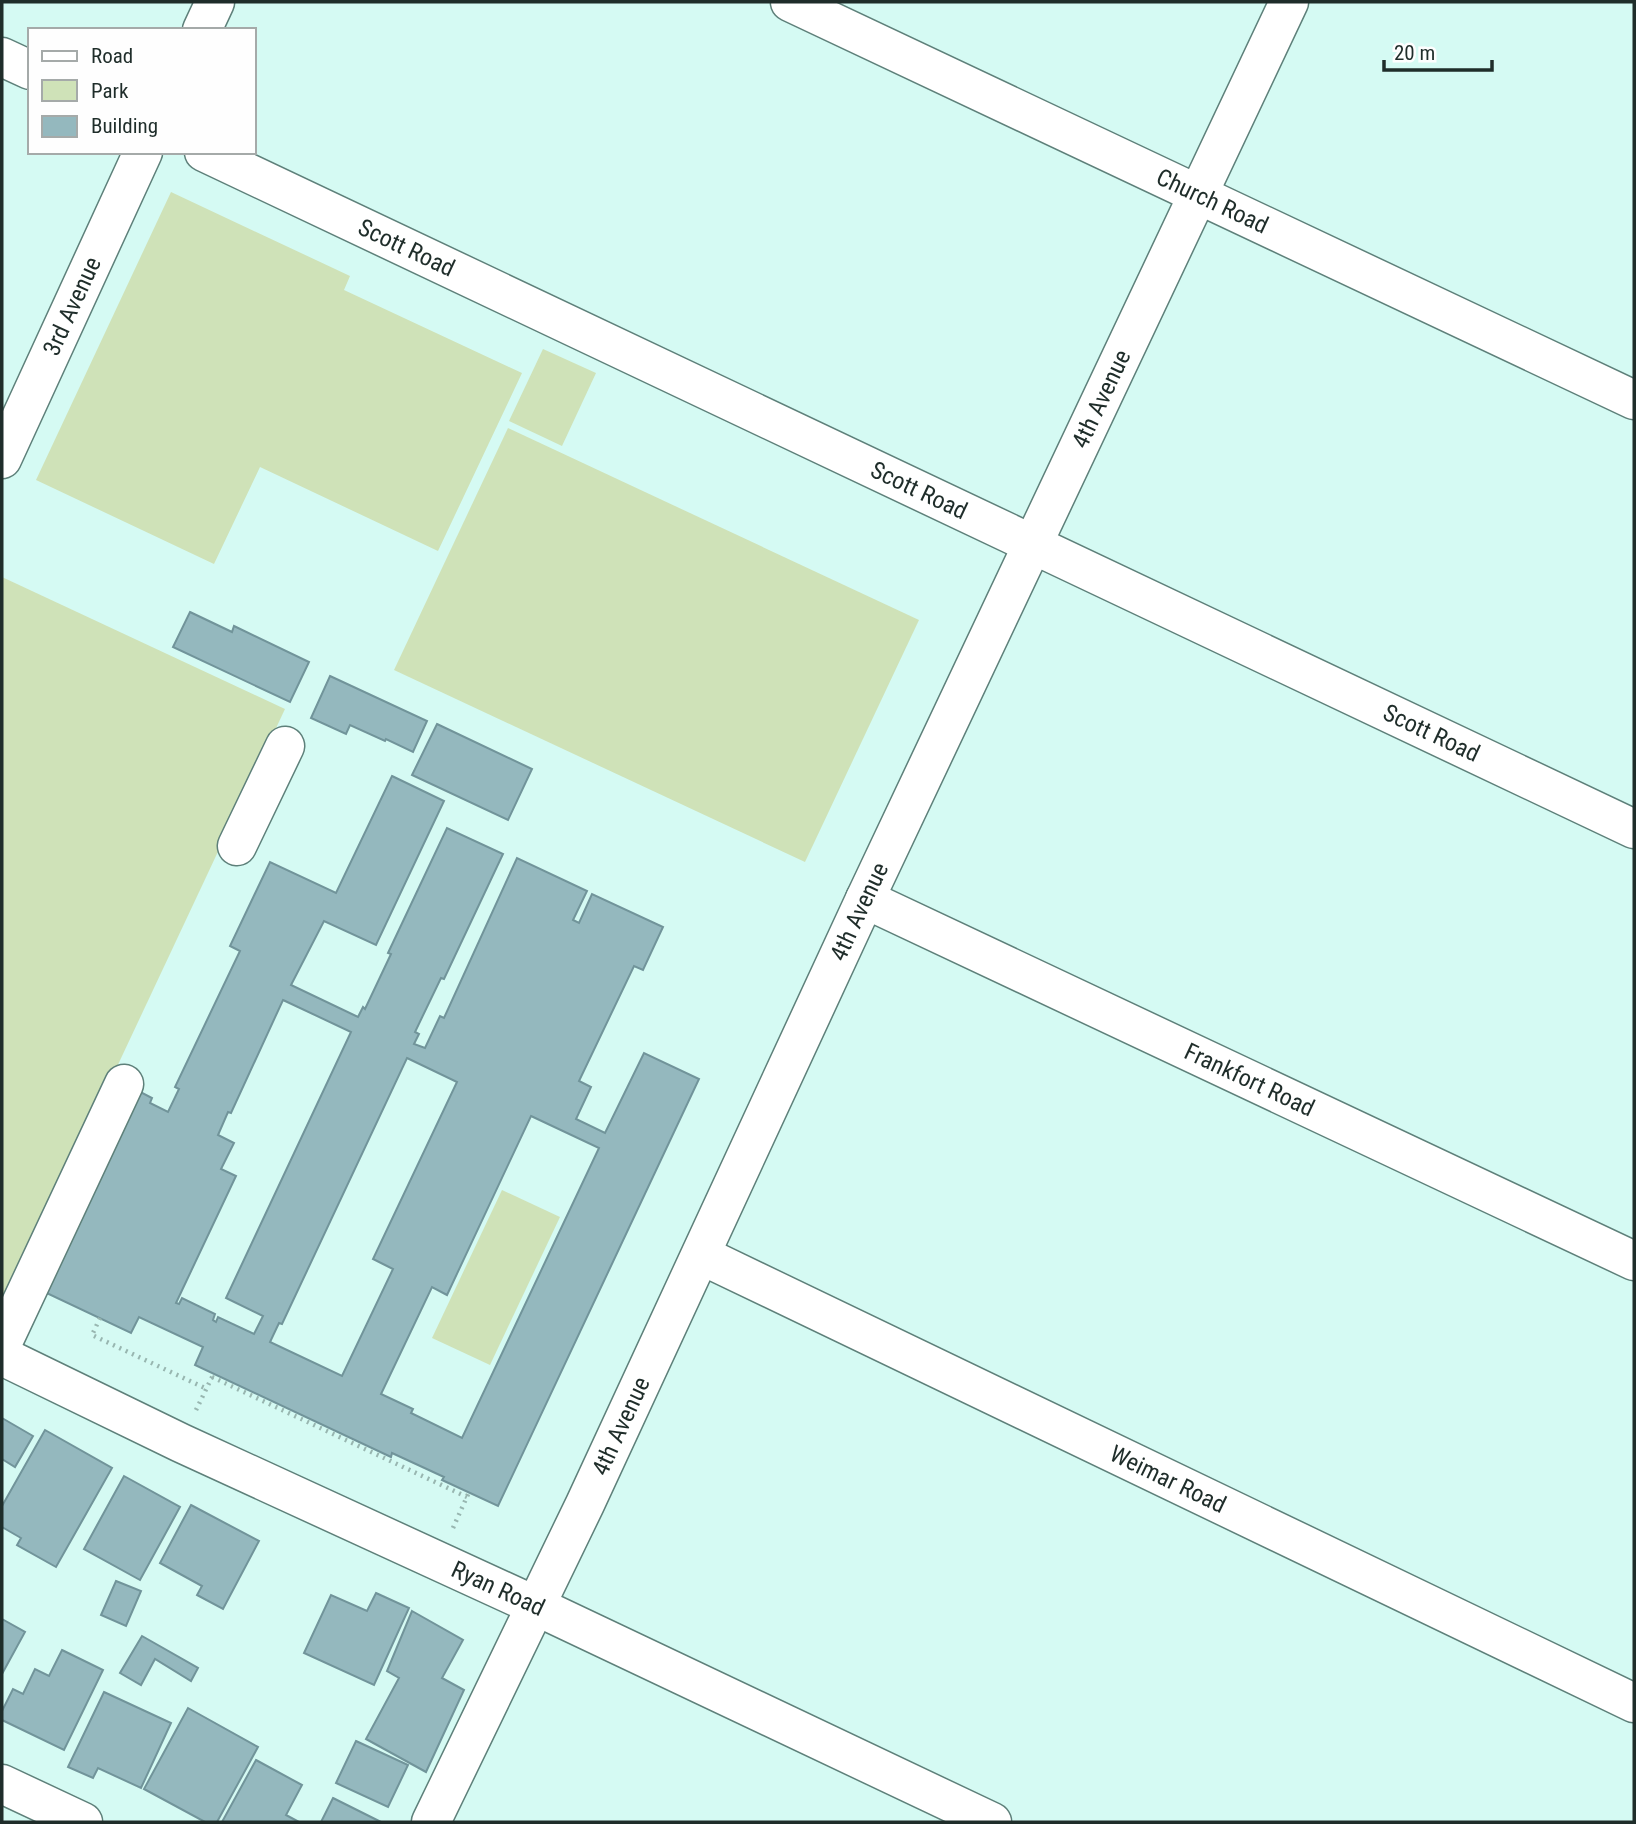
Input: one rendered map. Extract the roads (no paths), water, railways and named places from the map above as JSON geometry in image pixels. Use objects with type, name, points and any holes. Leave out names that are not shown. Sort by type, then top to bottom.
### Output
[{"type":"street","points":[[203,28],[215,2]]},
{"type":"street","name":"Church Road","points":[[790,2],[1634,400]]},
{"type":"street","name":"4th Avenue","points":[[431,1822],[536,1606],[865,899],[1289,2]]},
{"type":"street","points":[[2,57],[28,70]]},
{"type":"street","name":"3rd Avenue","points":[[2,459],[142,154]]},
{"type":"street","name":"Scott Road","points":[[208,154],[1634,829]]},
{"type":"street","points":[[237,846],[285,746]]},
{"type":"street","name":"Frankfort Road","points":[[865,899],[1634,1261]]},
{"type":"street","points":[[2,1344],[124,1084]]},
{"type":"street","name":"Weimar Road","points":[[701,1255],[1634,1703]]},
{"type":"street","name":"Ryan Road","points":[[2,1356],[218,1460],[536,1606],[992,1822]]},
{"type":"street","points":[[2,1784],[83,1822]]}]
